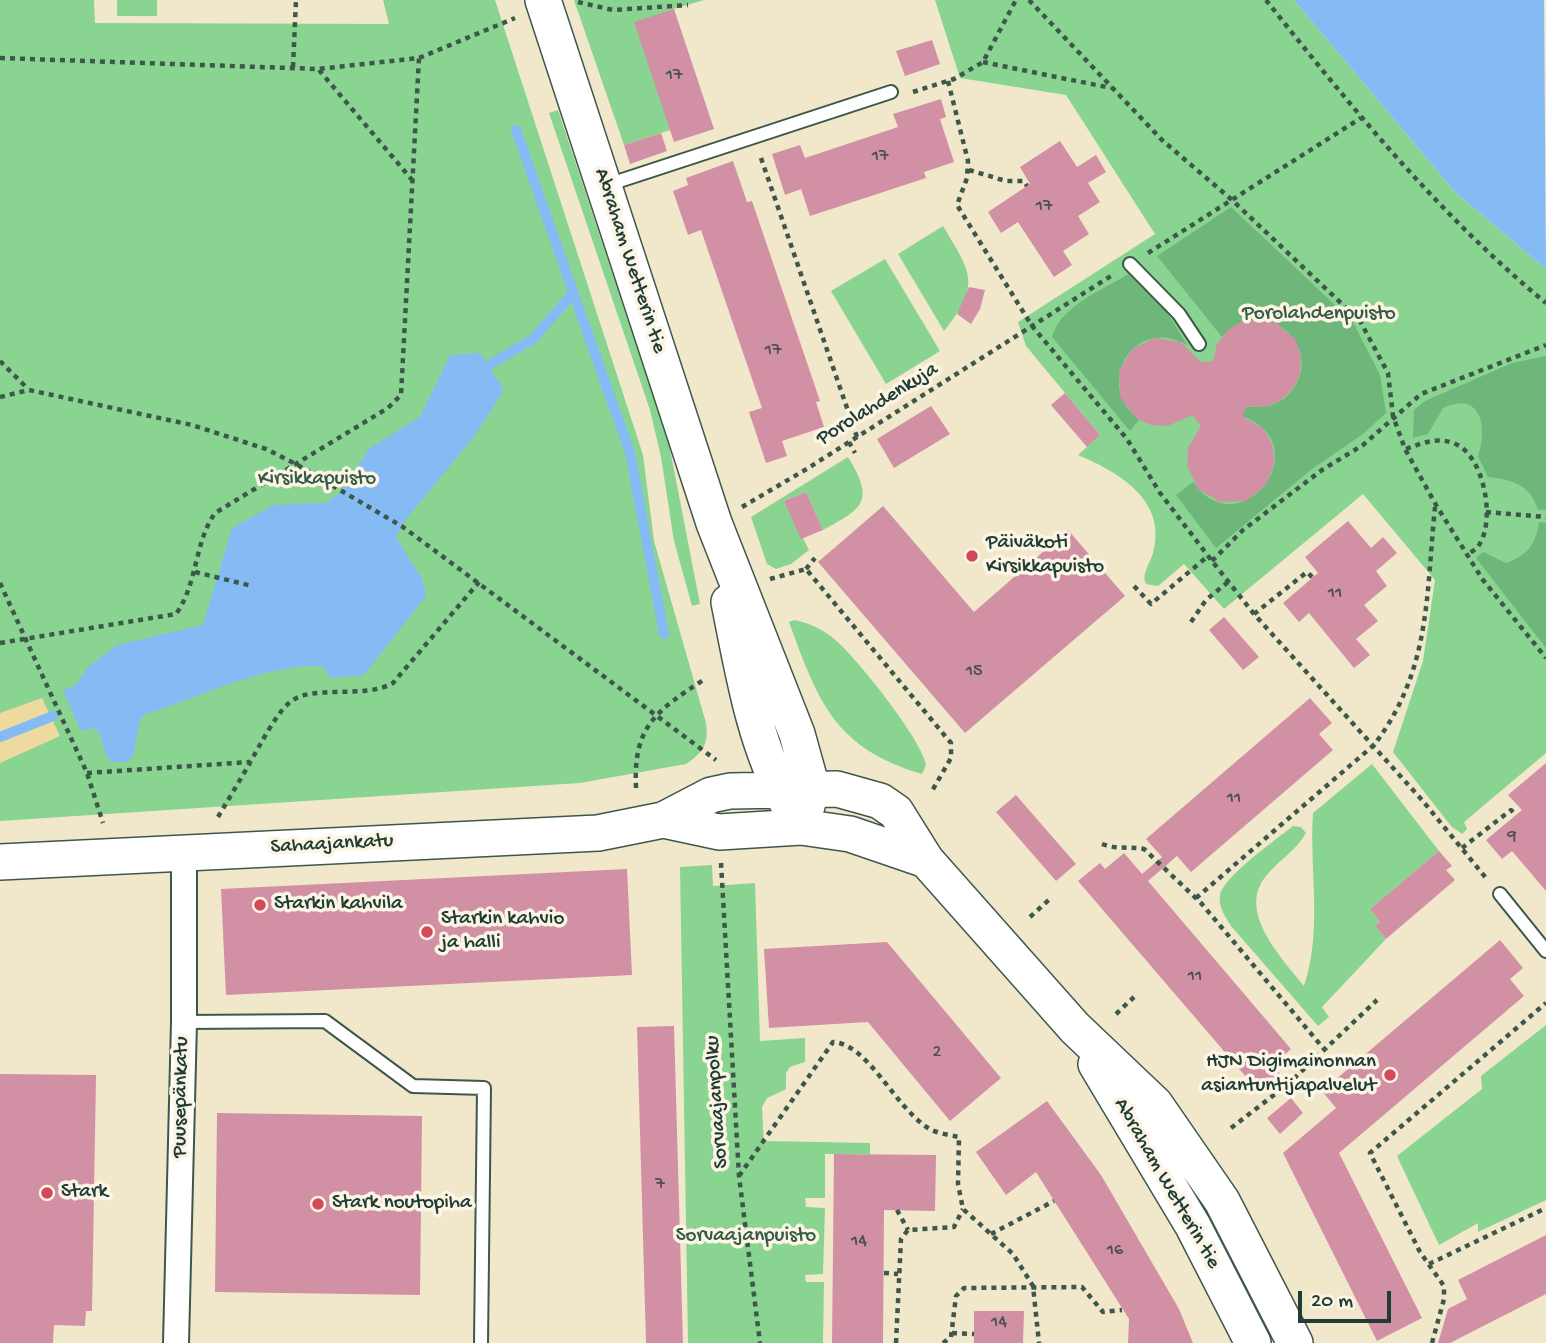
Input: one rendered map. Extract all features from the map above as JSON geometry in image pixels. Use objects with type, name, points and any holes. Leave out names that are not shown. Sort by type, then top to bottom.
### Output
[{"type":"main road","name":"Abraham Wetterin tie","points":[[543,0],[604,186],[726,516],[781,688],[795,788],[858,793],[880,801],[900,817],[926,860],[1074,1028],[1155,1104],[1222,1202],[1295,1343]]},
{"type":"main road","name":"Sahaajankatu","points":[[0,862],[588,833],[663,820],[711,795],[795,788]]},
{"type":"main road","points":[[795,788],[801,827]]},
{"type":"main road","name":"Sahaajankatu","points":[[663,820],[719,832],[801,827]]},
{"type":"main road","name":"Abraham Wetterin tie","points":[[801,827],[850,834],[926,860]]},
{"type":"main road","name":"Abraham Wetterin tie","points":[[1074,1028],[1194,1226],[1253,1343]]},
{"type":"street","name":"Puusepänkatu","points":[[176,1343],[184,1022],[184,852]]},
{"type":"lane","points":[[604,186],[891,92]]},
{"type":"lane","points":[[1130,264],[1179,314],[1199,344]]},
{"type":"lane","points":[[1500,894],[1546,951]]},
{"type":"lane","points":[[184,1022],[325,1021],[413,1086],[484,1088],[481,1343]]},
{"type":"path","points":[[293,67],[296,0]]},
{"type":"path","points":[[568,0],[612,10],[688,5]]},
{"type":"path","points":[[891,92],[909,93],[948,81],[968,73],[983,62],[1016,0]]},
{"type":"path","points":[[1029,0],[1161,140],[1232,200],[1360,321],[1388,373],[1393,416],[1405,449],[1466,555],[1546,658]]},
{"type":"path","points":[[1266,0],[1361,118],[1506,270],[1546,303]]},
{"type":"path","points":[[0,58],[318,69],[419,58],[511,20]]},
{"type":"path","points":[[0,643],[176,614],[184,604],[195,572],[205,528],[215,513],[388,408],[401,395],[419,58]]},
{"type":"path","points":[[983,62],[1112,88]]},
{"type":"path","points":[[318,69],[414,182]]},
{"type":"path","points":[[948,81],[969,170],[957,205],[1032,326],[1127,439],[1160,493],[1228,582],[1374,745],[1500,894]]},
{"type":"path","name":"Porolahdenkuja","points":[[726,516],[857,437],[1361,118]]},
{"type":"path","points":[[754,137],[857,437]]},
{"type":"path","points":[[969,170],[1006,181],[1024,181],[1027,186]]},
{"type":"path","points":[[1134,586],[1151,604],[1210,559],[1242,530],[1322,470],[1363,445],[1421,394],[1546,345]]},
{"type":"path","points":[[0,361],[29,390]]},
{"type":"path","points":[[0,397],[29,390],[192,425],[266,449],[294,463],[402,527],[718,762]]},
{"type":"path","points":[[1405,449],[1438,440],[1455,443],[1467,451],[1483,480],[1486,529],[1479,546],[1466,555]]},
{"type":"path","points":[[849,442],[855,453]]},
{"type":"path","points":[[1196,898],[1374,745],[1396,716],[1412,675],[1426,621],[1436,505]]},
{"type":"path","points":[[1486,512],[1546,517]]},
{"type":"path","points":[[765,580],[806,569],[815,558]]},
{"type":"path","points":[[806,569],[951,743],[951,758],[932,791]]},
{"type":"path","points":[[195,572],[252,586]]},
{"type":"path","points":[[1255,614],[1307,572],[1313,578]]},
{"type":"path","points":[[218,817],[288,703],[301,696],[380,691],[393,683],[479,582]]},
{"type":"path","points":[[1191,622],[1206,600],[1228,582]]},
{"type":"path","points":[[0,583],[87,773],[103,823]]},
{"type":"path","points":[[636,788],[635,758],[646,726],[655,714],[705,680]]},
{"type":"path","points":[[87,773],[250,762]]},
{"type":"path","points":[[1462,848],[1511,810],[1516,815]]},
{"type":"path","points":[[1102,844],[1121,850],[1132,847],[1144,849],[1196,898],[1324,1049]]},
{"type":"path","name":"Sorvaajanpolku","points":[[721,858],[739,1176],[760,1343]]},
{"type":"path","points":[[1030,917],[1052,897]]},
{"type":"path","points":[[1115,1014],[1134,997]]},
{"type":"path","points":[[1231,1128],[1287,1085],[1377,1000]]},
{"type":"path","points":[[1432,1343],[1444,1299],[1444,1286],[1429,1264],[1370,1153],[1546,1003]]},
{"type":"path","points":[[739,1176],[833,1042],[847,1043],[862,1055],[898,1103],[929,1130],[959,1137],[958,1184],[963,1209],[1013,1254],[1033,1286],[1039,1343]]},
{"type":"path","points":[[991,1234],[1054,1201]]},
{"type":"path","points":[[1429,1264],[1546,1208]]},
{"type":"path","points":[[896,1343],[901,1239],[908,1230],[954,1227],[963,1209]]},
{"type":"path","points":[[897,1210],[908,1230]]},
{"type":"path","points":[[884,1273],[898,1274]]},
{"type":"path","points":[[943,1343],[951,1338],[956,1296],[964,1288],[1001,1290],[1033,1286],[1082,1287],[1103,1312],[1122,1310]]},
{"type":"path","points":[[952,1333],[974,1334]]},
{"type":"green space","name":"Kirsikkapuisto","points":[[0,0],[94,0],[95,23],[389,24],[383,0],[495,0],[643,455],[654,541],[706,723],[704,747],[697,756],[686,764],[580,783],[0,821]]},
{"type":"green space","points":[[117,0],[157,0],[157,16],[117,16]]},
{"type":"green space","points":[[574,0],[704,0],[674,9],[670,130],[624,145]]},
{"type":"green space","name":"Porolahdenpuisto","points":[[935,0],[1294,0],[1455,192],[1546,269],[1546,753],[1464,822],[1467,829],[1462,834],[1451,826],[1393,752],[1423,661],[1435,580],[1363,494],[1224,609],[1184,564],[1158,586],[1146,584],[1145,573],[1153,553],[1156,534],[1146,503],[1136,490],[1109,470],[1078,455],[1100,435],[1026,346],[1018,322],[1155,234],[1066,95],[960,78]]},
{"type":"green space","points":[[558,110],[669,444],[700,604],[692,606],[674,541],[661,457],[650,410],[549,113]]},
{"type":"green space","points":[[1231,207],[1353,322],[1380,375],[1386,413],[1363,434],[1312,469],[1216,548],[1176,495],[1193,482],[1212,500],[1232,504],[1250,498],[1265,485],[1274,467],[1274,448],[1265,430],[1242,416],[1247,406],[1271,405],[1287,396],[1300,375],[1301,358],[1296,342],[1285,330],[1271,322],[1255,320],[1238,324],[1222,337],[1157,256]]},
{"type":"green space","points":[[943,226],[966,267],[968,278],[964,301],[944,331],[898,254]]},
{"type":"green space","points":[[885,259],[940,351],[886,384],[831,291]]},
{"type":"green space","points":[[1128,274],[1163,306],[1188,346],[1170,338],[1153,339],[1138,345],[1127,356],[1120,371],[1119,387],[1125,404],[1139,420],[1130,431],[1052,337],[1064,316],[1073,307]]},
{"type":"green space","points":[[1546,356],[1546,510],[1538,510],[1535,501],[1519,485],[1505,479],[1488,477],[1478,456],[1481,423],[1478,414],[1466,404],[1443,408],[1428,434],[1413,438],[1414,410],[1425,401],[1512,363]]},
{"type":"green space","points":[[848,457],[863,494],[856,509],[823,530],[806,492],[784,501],[809,550],[791,564],[776,569],[767,564],[751,517]]},
{"type":"green space","points":[[1539,522],[1546,523],[1546,648],[1476,558],[1483,552],[1506,563],[1520,557],[1533,543]]},
{"type":"green space","points":[[794,620],[815,626],[828,634],[871,679],[901,718],[922,753],[926,765],[922,774],[892,763],[868,750],[833,718],[799,650],[789,622]]},
{"type":"green space","points":[[1372,764],[1439,851],[1370,909],[1380,922],[1375,926],[1386,939],[1322,1007],[1329,1017],[1318,1026],[1231,926],[1221,907],[1220,895],[1231,878],[1252,858],[1293,826],[1301,827],[1306,833],[1266,876],[1258,890],[1256,905],[1266,934],[1304,986],[1313,943],[1313,813]]},
{"type":"green space","name":"Sorvaajanpuisto","points":[[712,865],[713,886],[755,883],[760,1041],[805,1038],[805,1062],[790,1067],[786,1073],[786,1089],[767,1098],[762,1107],[764,1145],[767,1141],[870,1143],[870,1154],[825,1154],[825,1198],[805,1198],[806,1207],[825,1208],[823,1274],[805,1275],[806,1282],[824,1282],[823,1343],[688,1343],[680,867]]},
{"type":"green space","points":[[1546,1025],[1546,1200],[1478,1232],[1478,1223],[1439,1245],[1397,1156],[1482,1089],[1481,1076]]},
{"type":"sand","points":[[42,698],[60,736],[0,763],[0,713]]},
{"type":"water","points":[[1294,0],[1544,0],[1546,269],[1455,192]]},
{"type":"water","points":[[480,353],[504,390],[473,438],[406,519],[396,537],[423,581],[426,596],[364,675],[330,678],[322,666],[300,667],[234,682],[146,714],[140,719],[133,757],[126,762],[112,762],[96,728],[81,731],[63,690],[76,685],[87,668],[117,645],[203,625],[232,528],[274,505],[325,503],[339,494],[370,448],[420,417],[450,355]]},
{"type":"building","points":[[674,9],[714,129],[674,142],[634,22]]},
{"type":"building","points":[[932,40],[940,64],[905,76],[896,51]]},
{"type":"building","points":[[941,99],[946,117],[940,119],[954,162],[924,172],[926,178],[810,216],[801,189],[785,195],[772,154],[800,145],[805,158],[898,127],[893,114]]},
{"type":"building","points":[[661,133],[667,151],[630,164],[624,145]]},
{"type":"building","points":[[1060,141],[1077,167],[1096,155],[1106,172],[1088,183],[1100,202],[1078,216],[1089,234],[1063,251],[1072,265],[1054,277],[1018,222],[1001,233],[988,212],[1030,184],[1020,167]]},
{"type":"building","points":[[733,161],[747,202],[752,201],[820,401],[816,402],[824,427],[782,441],[787,456],[766,463],[749,412],[762,408],[701,230],[688,235],[673,191],[688,185],[686,178]]},
{"type":"building","points":[[969,287],[985,290],[980,309],[971,324],[957,314]]},
{"type":"building","points":[[1259,319],[1276,323],[1296,340],[1301,357],[1300,374],[1293,389],[1280,401],[1264,407],[1247,406],[1242,416],[1264,429],[1272,444],[1275,461],[1266,485],[1246,501],[1220,502],[1198,489],[1187,465],[1188,448],[1201,426],[1192,415],[1168,426],[1151,425],[1136,418],[1120,397],[1119,371],[1132,349],[1155,338],[1181,342],[1201,362],[1213,361],[1217,344],[1228,330],[1242,321]]},
{"type":"building","points":[[1065,393],[1100,435],[1087,447],[1051,405]]},
{"type":"building","points":[[931,406],[950,434],[894,468],[877,439]]},
{"type":"building","points":[[806,492],[823,530],[801,539],[784,501]]},
{"type":"building","points":[[883,506],[974,612],[1068,530],[1125,596],[965,733],[818,562]]},
{"type":"building","points":[[1348,521],[1371,548],[1383,537],[1397,553],[1376,571],[1387,586],[1364,605],[1378,621],[1356,639],[1370,655],[1354,668],[1309,613],[1299,622],[1283,603],[1318,573],[1305,557]]},
{"type":"building","points":[[1224,617],[1259,657],[1243,670],[1209,630]]},
{"type":"building","points":[[1310,698],[1332,723],[1319,734],[1333,750],[1191,872],[1177,856],[1148,881],[1291,1049],[1273,1065],[1280,1074],[1259,1092],[1078,881],[1100,863],[1105,869],[1124,853],[1142,874],[1162,857],[1146,839]]},
{"type":"building","points":[[1546,763],[1546,891],[1512,851],[1502,859],[1486,840],[1522,810],[1508,795]]},
{"type":"building","points":[[1016,795],[1076,864],[1056,881],[996,812]]},
{"type":"building","points":[[1439,851],[1452,866],[1446,870],[1455,880],[1386,939],[1375,926],[1380,922],[1370,909]]},
{"type":"building","name":"Starkin kahvio ja halli","points":[[627,869],[632,975],[226,995],[221,889]]},
{"type":"building","points":[[1500,940],[1523,968],[1510,979],[1524,996],[1339,1153],[1422,1318],[1377,1341],[1283,1153],[1336,1108],[1322,1091]]},
{"type":"building","points":[[887,942],[1001,1078],[950,1121],[868,1022],[769,1028],[764,949]]},
{"type":"building","points":[[674,1026],[683,1343],[646,1343],[637,1027]]},
{"type":"building","name":"Stark","points":[[0,1074],[96,1075],[92,1311],[86,1311],[85,1326],[54,1325],[53,1343],[0,1343]]},
{"type":"building","points":[[1291,1098],[1303,1113],[1280,1134],[1267,1118]]},
{"type":"building","points":[[1047,1101],[1101,1175],[1179,1309],[1193,1343],[1128,1343],[1129,1319],[1036,1172],[1006,1195],[976,1152]]},
{"type":"building","name":"Stark noutopiha","points":[[217,1113],[422,1116],[420,1295],[215,1292]]},
{"type":"building","points":[[834,1154],[936,1155],[935,1211],[884,1210],[883,1343],[832,1343]]},
{"type":"building","points":[[1546,1235],[1546,1294],[1450,1343],[1438,1343],[1448,1309],[1467,1299],[1458,1280]]},
{"type":"building","points":[[974,1311],[1024,1311],[1023,1343],[974,1343]]},
{"type":"waterway","points":[[516,130],[630,453],[664,634]]},
{"type":"waterway","points":[[477,372],[533,339],[574,292]]},
{"type":"waterway","points":[[0,737],[53,716]]},
{"type":"place","name":"Päiväkoti Kirsikkapuisto","points":[[972,556]]},
{"type":"place","name":"Starkin kahvila","points":[[260,905]]},
{"type":"place","name":"Starkin kahvio ja halli","points":[[427,932]]},
{"type":"place","name":"HJN Digimainonnan asiantuntijapalvelut","points":[[1390,1075]]},
{"type":"place","name":"Stark","points":[[47,1193]]},
{"type":"place","name":"Stark noutopiha","points":[[318,1204]]}]
